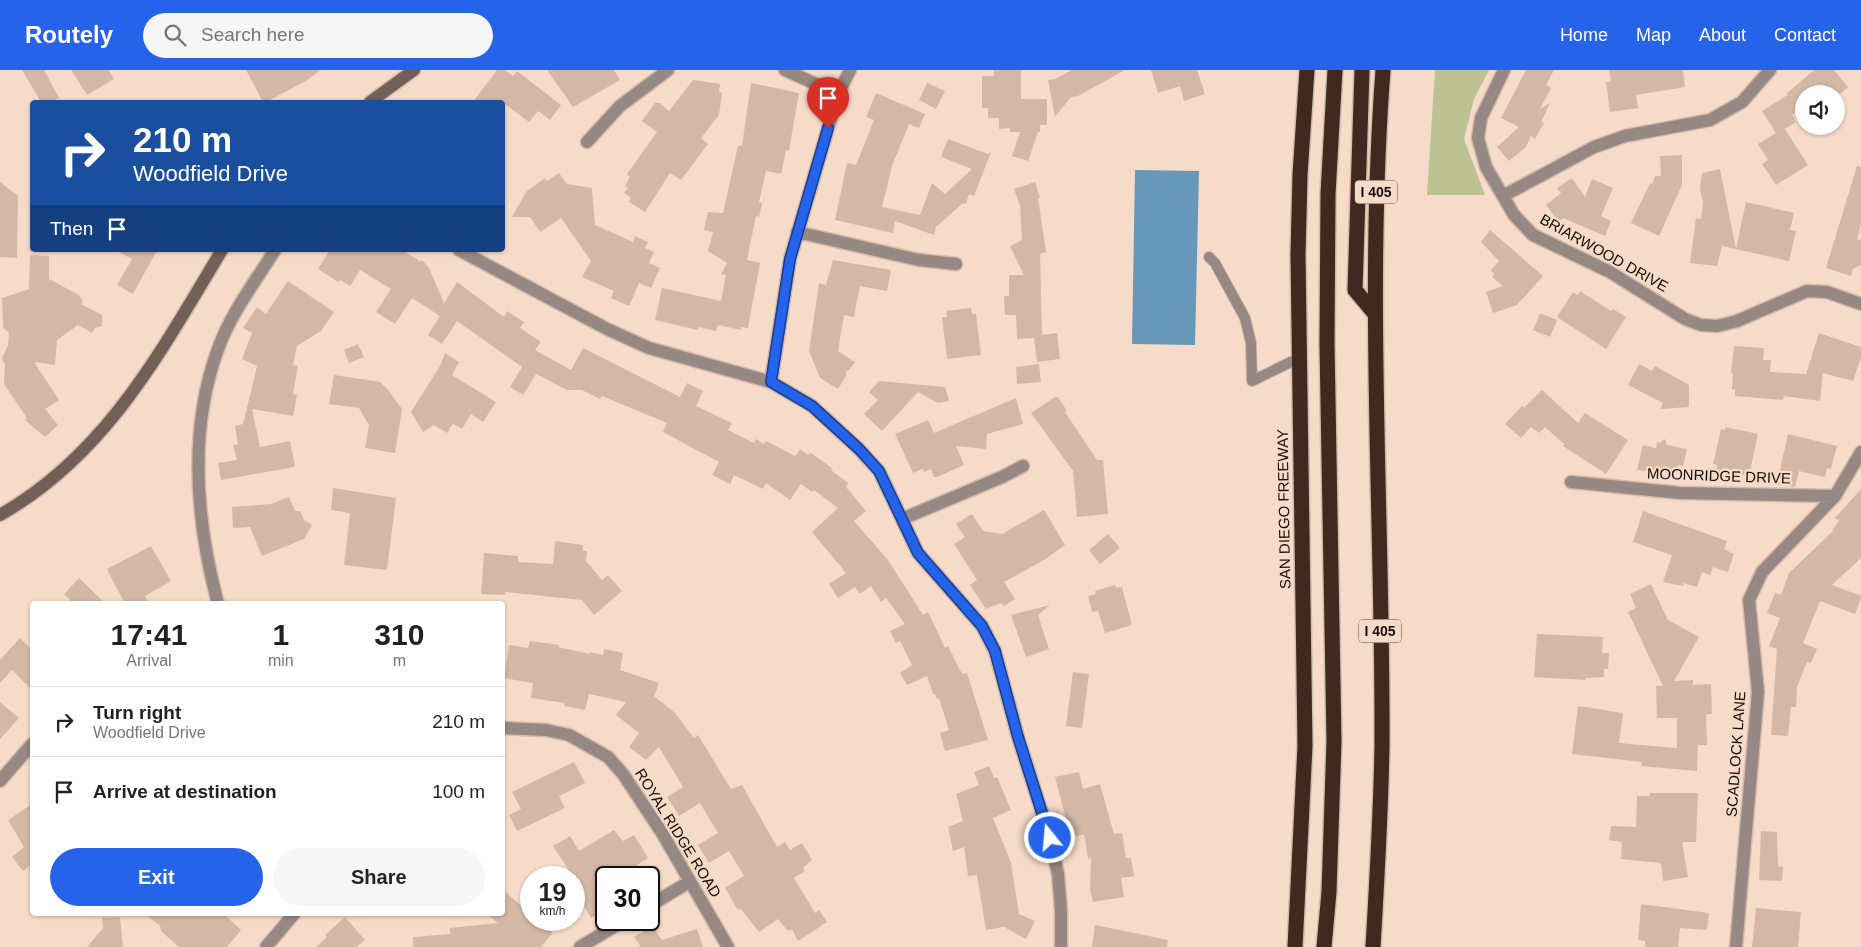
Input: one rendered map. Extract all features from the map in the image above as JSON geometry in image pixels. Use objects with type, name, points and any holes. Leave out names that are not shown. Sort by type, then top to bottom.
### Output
[{"type":"highway","name":"SAN DIEGO FREEWAY","points":[[1295,947],[1305,746],[1299,358],[1300,175],[1307,70]]},
{"type":"highway","points":[[1324,947],[1329,892],[1334,741],[1328,344],[1328,194],[1335,70]]},
{"type":"highway","points":[[1362,70],[1355,290],[1375,314]]},
{"type":"highway","name":"I 405","points":[[1373,947],[1382,746],[1375,314],[1377,170],[1382,70]]},
{"type":"main road","points":[[373,100],[414,70]]},
{"type":"main road","points":[[0,515],[51,480],[89,445],[122,408],[147,372],[221,252]]},
{"type":"street","points":[[587,142],[620,106],[668,70]]},
{"type":"street","points":[[785,70],[838,94]]},
{"type":"street","points":[[771,382],[790,259],[838,94],[850,70]]},
{"type":"street","name":"BRIARWOOD DRIVE","points":[[1504,70],[1481,118],[1478,138],[1486,167],[1514,215],[1533,235],[1610,272],[1686,319],[1701,325],[1717,326],[1737,321],[1807,292],[1827,292],[1861,304]]},
{"type":"street","points":[[1503,196],[1594,146],[1625,136],[1710,120],[1742,102],[1767,77],[1770,70]]},
{"type":"street","points":[[797,232],[919,260],[956,264]]},
{"type":"street","points":[[217,601],[207,562],[200,502],[200,420],[207,385],[221,341],[231,320],[274,252]]},
{"type":"street","points":[[463,252],[607,329],[649,348],[771,382],[812,406],[859,449],[879,471],[918,553],[982,626],[995,651],[1056,865],[1062,911],[1060,947]]},
{"type":"street","name":"SCADLOCK LANE","points":[[1736,947],[1758,692],[1749,600],[1762,572],[1835,496],[1861,452]]},
{"type":"street","points":[[902,519],[1002,477],[1023,466]]},
{"type":"street","name":"MOONRIDGE DRIVE","points":[[1572,482],[1680,493],[1835,496]]},
{"type":"street","name":"ROYAL RIDGE ROAD","points":[[505,728],[546,730],[569,735],[608,757],[623,774],[662,833],[728,947]]},
{"type":"street","points":[[0,781],[30,746]]},
{"type":"street","points":[[660,899],[689,882]]},
{"type":"street","points":[[266,947],[292,916]]},
{"type":"street","points":[[580,947],[607,931]]},
{"type":"lane","points":[[1209,257],[1215,263],[1245,318],[1251,343],[1252,381],[1299,358]]},
{"type":"green space","points":[[1435,70],[1489,70],[1474,99],[1464,139],[1485,195],[1427,195]]},
{"type":"water","points":[[1135,170],[1199,171],[1195,345],[1132,344]]},
{"type":"building","points":[[22,70],[44,70],[59,98],[54,100],[40,100]]},
{"type":"building","points":[[71,70],[109,70],[114,79],[87,95]]},
{"type":"building","points":[[246,70],[321,70],[304,82],[270,100],[262,100]]},
{"type":"building","points":[[497,70],[505,70],[513,76],[517,71],[561,105],[550,120],[538,111],[529,122],[505,104],[505,100],[474,100]]},
{"type":"building","points":[[547,70],[614,70],[620,80],[573,107]]},
{"type":"building","points":[[994,70],[1021,70],[1021,99],[1047,99],[1047,125],[1040,125],[1040,132],[1038,132],[1028,161],[1012,156],[1020,132],[1010,132],[1010,128],[999,129],[999,118],[988,118],[988,108],[982,108],[982,76],[994,76]]},
{"type":"building","points":[[1072,70],[1125,70],[1078,96],[1071,97],[1055,117],[1048,80],[1055,79]]},
{"type":"building","points":[[1151,70],[1197,70],[1205,94],[1184,101],[1180,86],[1158,93]]},
{"type":"building","points":[[1526,70],[1554,70],[1546,85],[1551,88],[1540,109],[1550,103],[1541,122],[1544,123],[1535,139],[1531,136],[1526,147],[1509,161],[1497,147],[1519,127],[1501,118]]},
{"type":"building","points":[[1609,70],[1683,70],[1685,87],[1636,95],[1638,108],[1610,112],[1606,82],[1611,82]]},
{"type":"building","points":[[1814,70],[1834,70],[1848,87],[1845,90],[1845,85],[1796,85]]},
{"type":"building","points":[[693,80],[720,84],[719,92],[722,93],[719,115],[701,138],[708,144],[681,180],[670,173],[645,212],[629,202],[631,198],[624,193],[628,188],[625,186],[630,177],[627,174],[657,132],[642,121],[655,103],[659,103],[669,111]]},
{"type":"building","points":[[751,83],[799,93],[789,150],[786,151],[781,174],[766,171],[759,202],[762,203],[759,217],[756,216],[747,260],[760,263],[748,328],[741,327],[741,330],[718,325],[716,331],[698,327],[698,330],[655,320],[662,288],[721,301],[726,275],[721,274],[727,263],[708,251],[713,232],[704,230],[708,212],[723,213],[738,146],[742,146]]},
{"type":"building","points":[[927,83],[945,91],[936,109],[919,100]]},
{"type":"building","points":[[1795,86],[1795,113],[1792,115],[1795,123],[1785,129],[1808,165],[1776,185],[1762,164],[1768,160],[1758,144],[1776,133],[1762,111],[1789,94],[1786,94]]},
{"type":"building","points":[[876,93],[925,114],[919,128],[909,124],[892,166],[882,207],[920,215],[932,183],[945,194],[972,169],[941,157],[948,139],[988,154],[991,152],[974,196],[969,194],[966,204],[963,203],[936,227],[934,235],[895,221],[893,233],[835,220],[847,163],[856,165],[874,120],[866,117]]},
{"type":"building","points":[[1682,155],[1682,185],[1659,236],[1631,223],[1650,183],[1652,184],[1655,176],[1661,176],[1660,156]]},
{"type":"building","points":[[1857,166],[1861,167],[1861,224],[1857,239],[1861,240],[1861,265],[1853,269],[1851,276],[1826,268]]},
{"type":"building","points":[[1720,169],[1736,249],[1722,246],[1717,266],[1690,263],[1696,218],[1701,219],[1703,202],[1700,190],[1702,173]]},
{"type":"building","points":[[559,173],[567,184],[592,188],[595,225],[633,242],[635,236],[648,242],[645,248],[654,252],[649,263],[660,268],[651,288],[639,283],[629,306],[611,298],[614,291],[582,277],[591,261],[561,218],[540,232],[530,217],[512,217],[526,192],[545,178],[547,181]]},
{"type":"building","points":[[1572,178],[1585,197],[1592,179],[1613,188],[1601,216],[1611,221],[1605,236],[1563,218],[1559,222],[1546,205],[1561,193],[1557,188]]},
{"type":"building","points":[[0,182],[18,196],[17,258],[0,257]]},
{"type":"building","points":[[1035,182],[1040,198],[1038,198],[1046,252],[1040,254],[1042,335],[1057,333],[1060,359],[1037,362],[1034,338],[1017,339],[1016,315],[1005,315],[1004,296],[1009,296],[1009,275],[1024,275],[1010,246],[1022,240],[1020,206],[1014,189]]},
{"type":"building","points":[[1746,202],[1794,213],[1790,230],[1796,231],[1789,261],[1736,249]]},
{"type":"building","points":[[1490,230],[1543,276],[1517,305],[1493,313],[1486,292],[1503,286],[1492,277],[1494,274],[1491,270],[1499,261],[1481,242]]},
{"type":"building","points":[[119,252],[156,252],[133,294],[117,285],[132,259]]},
{"type":"building","points":[[329,252],[404,252],[420,261],[422,260],[429,268],[444,303],[457,282],[504,317],[507,311],[524,322],[520,328],[541,342],[535,350],[571,370],[583,348],[680,397],[687,383],[703,391],[696,406],[732,423],[728,430],[754,443],[756,439],[764,444],[766,441],[795,456],[800,449],[808,455],[811,453],[832,468],[831,470],[848,483],[846,487],[866,511],[854,521],[888,560],[923,615],[928,612],[945,648],[948,646],[962,674],[967,673],[988,740],[945,751],[940,733],[949,730],[939,698],[937,699],[935,694],[933,694],[927,676],[907,685],[900,673],[912,665],[900,641],[896,643],[890,631],[905,624],[886,598],[881,602],[871,586],[860,594],[855,587],[838,598],[829,584],[846,573],[812,532],[838,508],[814,490],[812,492],[801,484],[790,500],[766,483],[763,489],[734,475],[730,484],[712,475],[719,462],[663,432],[667,423],[602,396],[600,399],[582,390],[567,390],[536,374],[523,395],[510,387],[522,367],[457,321],[442,344],[428,335],[440,316],[412,298],[395,324],[376,312],[391,289],[360,270],[350,286],[340,280],[338,282],[318,269]]},
{"type":"building","points":[[30,255],[49,256],[49,279],[79,295],[83,301],[81,304],[102,315],[102,326],[95,328],[92,333],[78,325],[57,340],[55,365],[34,362],[59,400],[45,409],[58,425],[45,437],[25,420],[27,418],[4,384],[5,364],[2,358],[8,345],[9,333],[3,327],[2,298],[29,289]]},
{"type":"building","points":[[833,260],[891,270],[887,291],[860,286],[854,317],[844,315],[838,351],[855,362],[846,371],[846,376],[838,389],[820,378],[809,351],[819,283],[826,285]]},
{"type":"building","points":[[288,281],[334,312],[321,331],[297,346],[293,365],[298,366],[293,394],[297,395],[293,416],[252,409],[260,447],[290,441],[295,467],[221,480],[218,463],[237,460],[233,445],[238,444],[235,426],[243,424],[257,366],[242,359],[252,333],[243,328],[257,307],[266,314]]},
{"type":"building","points":[[1580,291],[1611,311],[1613,309],[1626,317],[1606,349],[1557,317],[1573,292],[1578,295]]},
{"type":"building","points":[[971,308],[972,314],[976,314],[981,355],[947,359],[942,317],[947,317],[946,311]]},
{"type":"building","points":[[1540,313],[1557,320],[1550,337],[1533,330]]},
{"type":"building","points":[[1819,333],[1861,347],[1861,357],[1853,381],[1823,373],[1820,401],[1784,396],[1783,400],[1735,396],[1735,389],[1732,389],[1733,374],[1731,374],[1734,346],[1764,348],[1763,360],[1771,360],[1770,372],[1806,374]]},
{"type":"building","points":[[358,344],[364,357],[349,363],[344,350]]},
{"type":"building","points":[[445,353],[459,362],[452,375],[496,402],[483,422],[471,414],[462,429],[453,424],[447,433],[434,425],[423,432],[411,412],[440,366]]},
{"type":"building","points":[[1039,364],[1041,382],[1017,384],[1016,367]]},
{"type":"building","points":[[1639,364],[1652,371],[1655,366],[1689,385],[1689,407],[1660,409],[1663,403],[1628,385]]},
{"type":"building","points":[[334,375],[380,382],[388,390],[402,409],[395,453],[365,448],[369,425],[359,408],[329,404]]},
{"type":"building","points":[[879,381],[945,387],[949,401],[938,403],[918,392],[882,431],[864,414],[878,400],[869,392]]},
{"type":"building","points":[[1542,390],[1578,423],[1585,413],[1628,440],[1606,474],[1563,446],[1564,444],[1545,427],[1539,433],[1531,427],[1521,438],[1505,424],[1522,406],[1524,408]]},
{"type":"building","points":[[1055,397],[1058,397],[1067,411],[1065,412],[1097,460],[1103,460],[1108,514],[1077,517],[1073,471],[1031,413]]},
{"type":"building","points":[[1016,398],[1023,424],[987,434],[986,449],[956,446],[964,465],[937,477],[934,477],[931,469],[924,472],[922,469],[913,473],[895,434],[928,420],[934,433]]},
{"type":"building","points":[[1725,427],[1758,434],[1749,476],[1733,473],[1732,481],[1715,477],[1717,465],[1713,464],[1721,429],[1725,430]]},
{"type":"building","points":[[1788,434],[1837,446],[1831,469],[1827,468],[1825,477],[1799,471],[1795,487],[1777,484]]},
{"type":"building","points":[[1665,439],[1667,445],[1687,449],[1683,466],[1678,465],[1676,474],[1637,470],[1643,445],[1656,448],[1657,442],[1660,443]]},
{"type":"building","points":[[333,488],[396,498],[387,570],[344,565],[350,513],[331,510]]},
{"type":"building","points":[[1861,489],[1861,558],[1832,585],[1861,596],[1861,598],[1855,614],[1820,601],[1803,643],[1817,649],[1811,663],[1807,662],[1797,687],[1796,707],[1791,707],[1788,736],[1771,735],[1777,649],[1769,646],[1780,618],[1767,613],[1775,593],[1781,595],[1789,573],[1833,531],[1839,521],[1835,518]]},
{"type":"building","points":[[289,497],[295,511],[300,511],[304,520],[312,525],[304,539],[262,556],[250,527],[233,528],[232,507],[271,504]]},
{"type":"building","points":[[1044,510],[1065,545],[1044,560],[1004,582],[1015,599],[1004,606],[1001,603],[986,609],[970,585],[977,580],[954,544],[965,537],[956,524],[972,514],[983,531],[1002,534]]},
{"type":"building","points":[[1643,511],[1727,541],[1724,549],[1734,554],[1728,572],[1713,567],[1710,575],[1702,572],[1697,587],[1684,583],[1683,586],[1663,582],[1672,555],[1633,542]]},
{"type":"building","points":[[1108,534],[1120,548],[1100,564],[1089,550]]},
{"type":"building","points":[[555,541],[583,545],[583,551],[587,551],[586,561],[602,580],[608,575],[622,591],[594,615],[582,600],[506,592],[505,595],[481,594],[484,553],[518,556],[518,562],[553,564]]},
{"type":"building","points":[[151,546],[171,581],[145,596],[148,601],[123,601],[107,569]]},
{"type":"building","points":[[79,578],[103,601],[71,601],[64,594]]},
{"type":"building","points":[[1651,584],[1668,620],[1699,637],[1674,681],[1693,680],[1693,685],[1711,684],[1712,714],[1706,714],[1707,745],[1698,745],[1697,771],[1641,766],[1642,762],[1572,754],[1578,706],[1623,713],[1619,743],[1677,748],[1677,718],[1657,718],[1656,686],[1663,686],[1628,612],[1636,608],[1630,594]]},
{"type":"building","points":[[1115,585],[1116,588],[1122,587],[1132,625],[1105,633],[1098,611],[1092,612],[1088,596],[1096,594],[1095,591]]},
{"type":"building","points":[[1050,605],[1038,615],[1049,649],[1026,657],[1011,615]]},
{"type":"building","points":[[1537,634],[1603,637],[1602,653],[1609,653],[1608,669],[1604,669],[1604,677],[1586,678],[1586,680],[1534,677]]},
{"type":"building","points":[[20,638],[30,648],[30,688],[12,670],[0,683],[0,660]]},
{"type":"building","points":[[530,641],[559,645],[558,647],[590,654],[590,652],[603,655],[604,649],[623,653],[620,670],[659,683],[654,696],[675,713],[694,738],[698,735],[731,789],[742,785],[777,847],[785,842],[790,850],[802,843],[812,860],[803,868],[805,871],[794,878],[815,913],[819,910],[827,922],[798,941],[792,929],[788,931],[778,919],[759,932],[741,909],[738,910],[725,888],[744,876],[729,851],[709,863],[698,845],[718,833],[700,803],[679,816],[667,797],[683,787],[659,747],[646,760],[629,747],[639,733],[616,715],[626,702],[589,694],[585,710],[564,706],[565,703],[531,698],[533,683],[505,678],[509,645],[528,648]]},
{"type":"building","points":[[1073,672],[1089,674],[1082,728],[1066,726]]},
{"type":"building","points":[[0,702],[19,718],[0,739]]},
{"type":"building","points":[[574,762],[585,783],[559,796],[565,808],[517,831],[509,815],[521,809],[512,792]]},
{"type":"building","points":[[989,766],[994,778],[997,777],[1011,810],[993,818],[1011,863],[1019,914],[1035,921],[1026,939],[1004,927],[986,930],[977,875],[968,876],[964,847],[953,851],[948,827],[963,821],[956,794],[979,785],[974,772]]},
{"type":"building","points":[[1079,772],[1083,789],[1100,784],[1114,834],[1122,833],[1126,858],[1131,858],[1134,876],[1121,878],[1124,897],[1093,902],[1090,890],[1091,858],[1088,859],[1084,834],[1071,838],[1055,777]]},
{"type":"building","points":[[1650,793],[1698,793],[1696,842],[1682,842],[1688,877],[1663,881],[1661,863],[1621,859],[1622,842],[1609,840],[1611,826],[1636,827],[1637,796],[1650,796]]},
{"type":"building","points":[[30,805],[30,866],[23,871],[12,857],[24,847],[8,820]]},
{"type":"building","points":[[614,830],[623,841],[634,835],[648,858],[635,866],[595,866],[595,916],[591,918],[585,908],[585,866],[566,866],[553,846],[570,836],[579,851]]},
{"type":"building","points":[[1761,831],[1777,832],[1778,866],[1783,867],[1782,881],[1759,880]]},
{"type":"building","points":[[505,892],[520,905],[520,931],[550,931],[553,933],[541,947],[413,947],[413,937],[450,934],[450,928],[498,923],[489,916],[505,916]]},
{"type":"building","points":[[1641,904],[1709,913],[1707,930],[1680,928],[1678,947],[1645,947],[1645,941],[1638,940]]},
{"type":"building","points":[[1756,908],[1801,912],[1798,947],[1752,947]]},
{"type":"building","points":[[148,916],[226,916],[241,930],[227,947],[179,947],[161,931],[160,926]]},
{"type":"building","points":[[120,917],[123,947],[87,947],[103,928],[102,918]]},
{"type":"building","points":[[345,917],[365,940],[356,947],[316,947],[327,937],[325,935]]},
{"type":"building","points":[[1095,925],[1168,940],[1167,947],[1092,947]]},
{"type":"building","points":[[697,929],[703,947],[641,947],[634,937],[643,931],[656,931],[662,940]]},
{"type":"route","points":[[828,128],[790,259],[771,382],[812,406],[859,449],[879,471],[918,553],[982,626],[995,651],[1018,737],[1050,838]]}]
